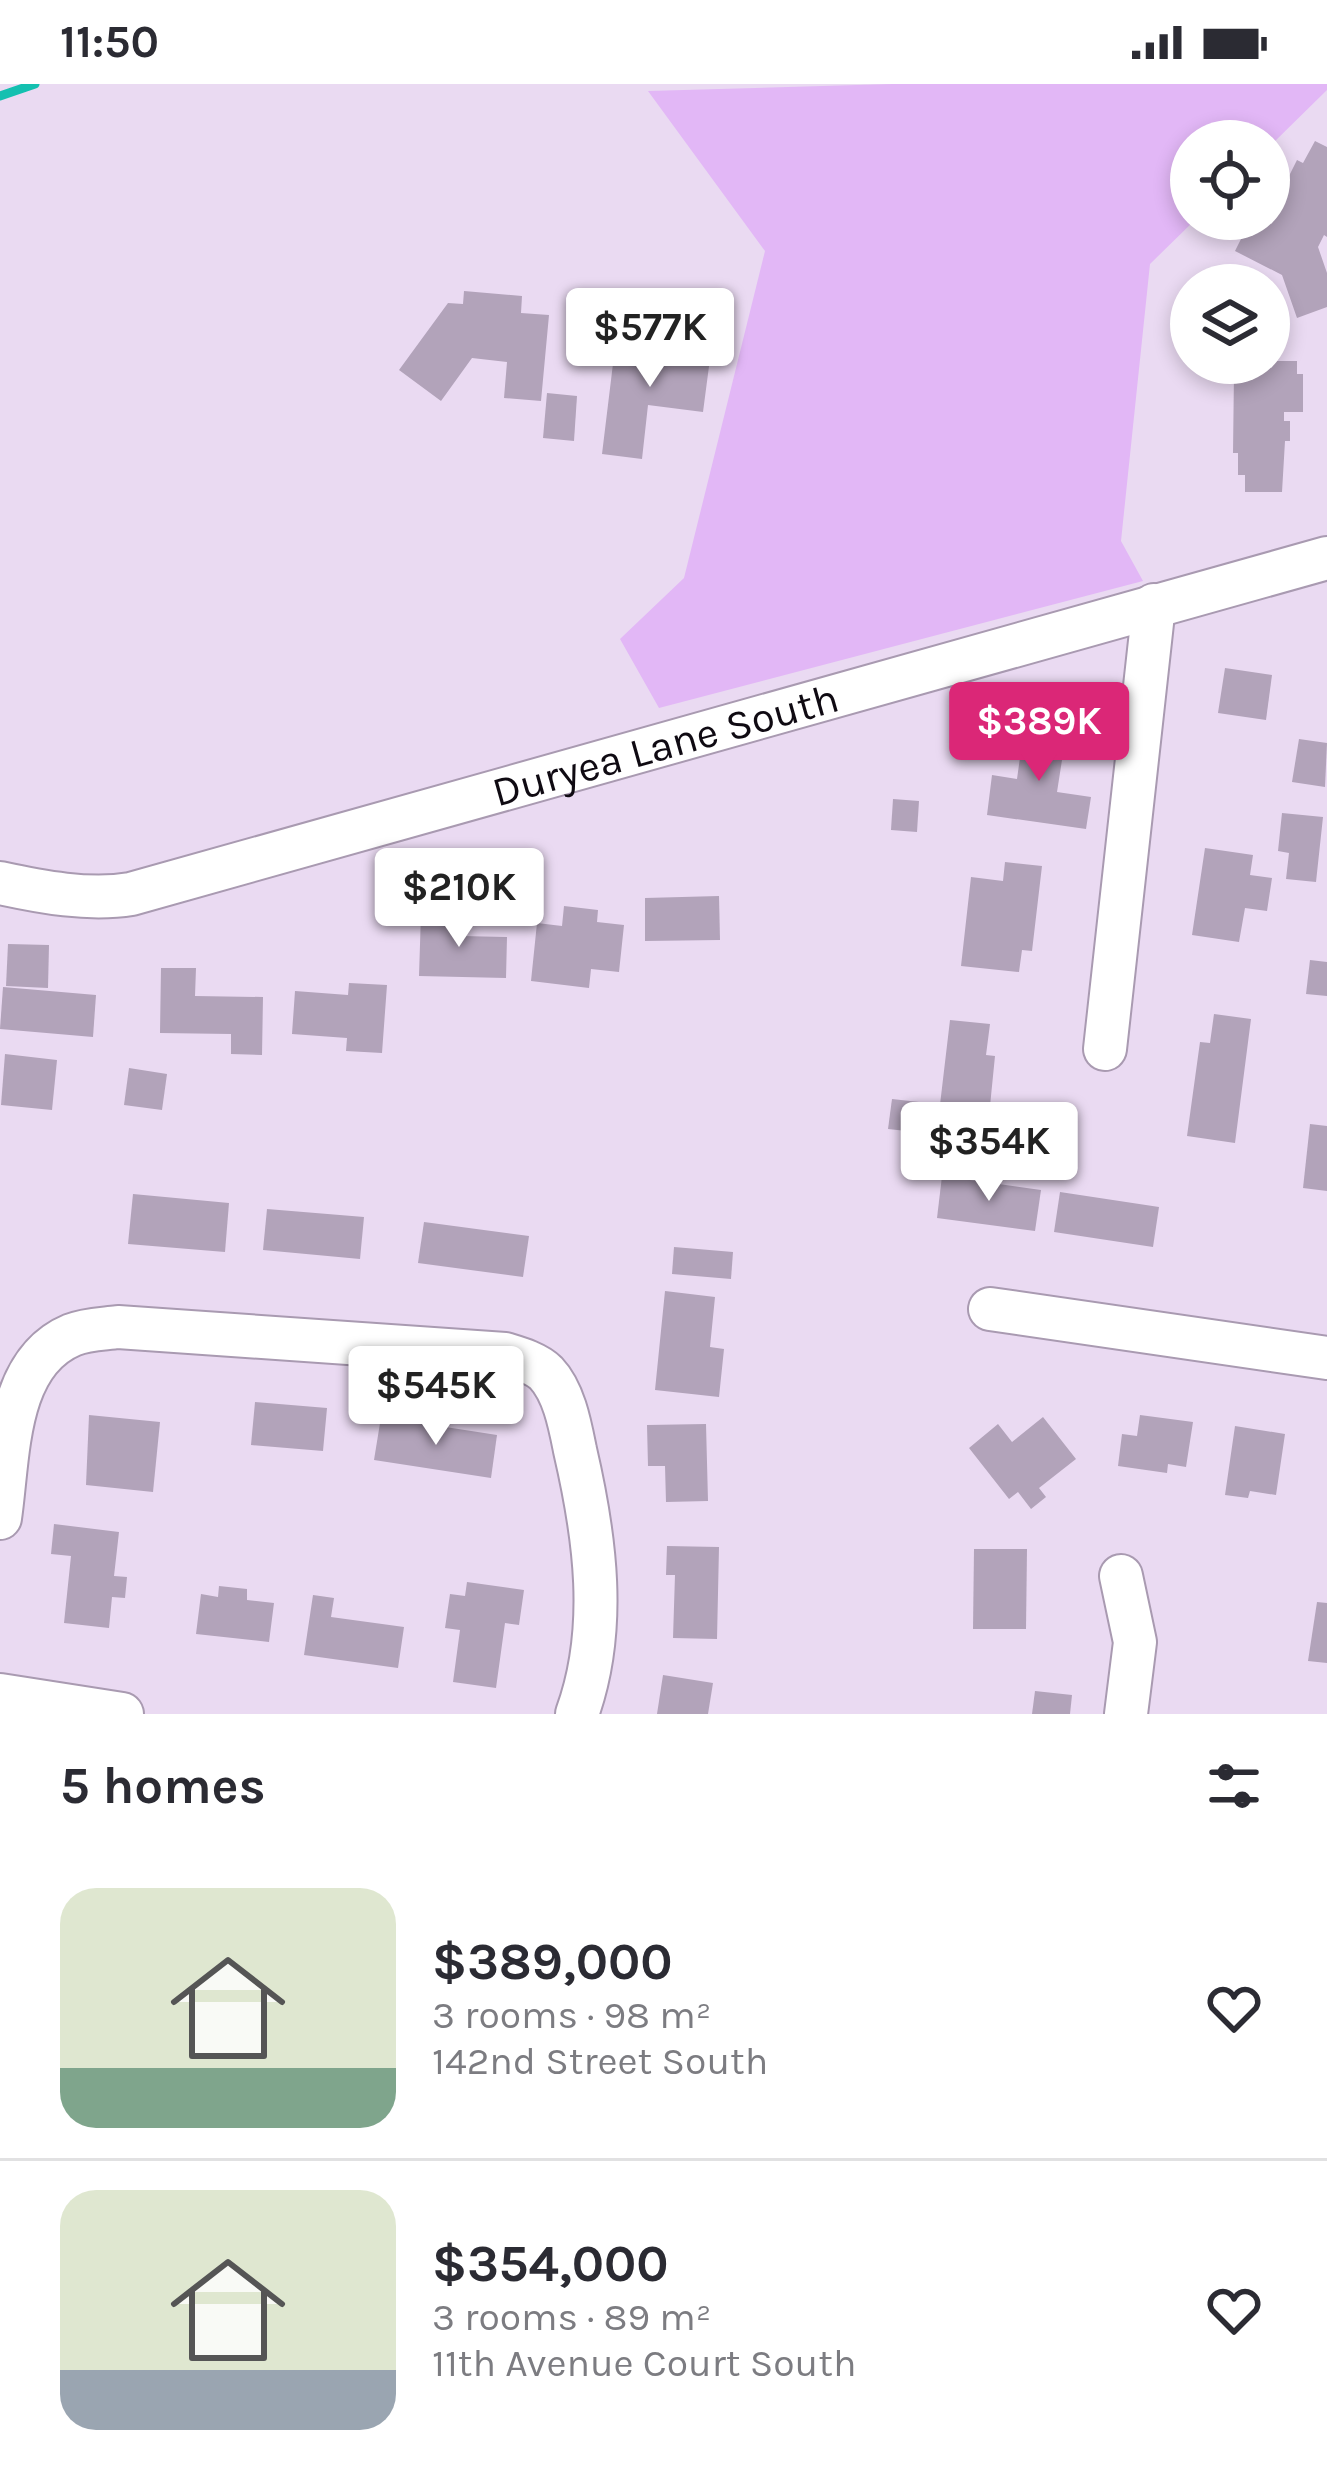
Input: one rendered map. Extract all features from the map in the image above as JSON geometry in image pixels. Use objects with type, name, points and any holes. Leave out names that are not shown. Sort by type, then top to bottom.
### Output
[{"type":"street","name":"Duryea Lane South","points":[[0,883],[41,892],[131,893],[1327,559]]},
{"type":"street","points":[[1105,1049],[1154,604]]},
{"type":"street","points":[[990,1309],[1327,1358]]},
{"type":"street","points":[[0,1518],[16,1409],[34,1363],[57,1344],[86,1330],[141,1328],[505,1354],[544,1370],[558,1390],[571,1429],[593,1538],[596,1580],[591,1665],[578,1714]]},
{"type":"street","points":[[1121,1576],[1135,1642],[1126,1714]]},
{"type":"street","points":[[0,1695],[122,1714]]},
{"type":"shaded area","points":[[892,84],[1327,84],[1327,90],[1290,126],[1290,120],[1170,120],[1170,240],[1175,240],[1150,264],[1121,541],[1143,581],[659,708],[620,639],[684,578],[765,251],[648,91]]},
{"type":"building","points":[[1315,141],[1327,147],[1327,237],[1318,247],[1327,273],[1327,307],[1297,318],[1290,298],[1290,264],[1260,264],[1235,251],[1240,240],[1290,240],[1290,174],[1297,160],[1303,163]]},
{"type":"building","points":[[464,291],[522,296],[521,313],[549,315],[541,401],[504,398],[507,362],[472,358],[441,401],[399,370],[448,303],[463,304]]},
{"type":"building","points":[[616,339],[711,351],[703,412],[648,405],[642,459],[602,454]]},
{"type":"building","points":[[1290,361],[1297,361],[1297,374],[1303,374],[1303,412],[1284,412],[1284,421],[1290,421],[1290,441],[1285,441],[1282,492],[1245,492],[1245,475],[1238,475],[1238,453],[1233,453],[1234,384],[1290,384]]},
{"type":"building","points":[[547,393],[577,396],[574,441],[543,438]]},
{"type":"building","points":[[1225,668],[1272,675],[1266,720],[1218,713]]},
{"type":"building","points":[[1025,722],[1067,728],[1057,792],[1091,797],[1086,829],[987,815],[992,775],[1017,779]]},
{"type":"building","points":[[1299,739],[1327,743],[1325,787],[1292,782]]},
{"type":"building","points":[[893,799],[919,801],[917,832],[891,830]]},
{"type":"building","points":[[1282,813],[1323,817],[1316,882],[1286,879],[1289,853],[1278,851]]},
{"type":"building","points":[[1205,848],[1253,855],[1250,875],[1272,878],[1267,911],[1245,908],[1239,942],[1192,935]]},
{"type":"building","points":[[1005,862],[1042,866],[1032,951],[1022,950],[1019,972],[961,966],[971,877],[1003,881]]},
{"type":"building","points":[[719,896],[720,940],[645,941],[645,898]]},
{"type":"building","points":[[564,906],[598,910],[597,922],[624,925],[619,972],[591,969],[589,988],[531,981],[537,923],[562,926]]},
{"type":"building","points":[[421,913],[462,914],[461,936],[507,937],[506,978],[419,976]]},
{"type":"building","points":[[8,944],[49,945],[48,988],[6,986]]},
{"type":"building","points":[[1310,960],[1327,962],[1327,996],[1306,994]]},
{"type":"building","points":[[161,968],[196,968],[195,996],[263,997],[262,1055],[231,1054],[231,1034],[160,1033]]},
{"type":"building","points":[[349,983],[387,985],[382,1053],[346,1051],[347,1038],[292,1034],[295,991],[348,995]]},
{"type":"building","points":[[3,987],[96,995],[93,1037],[0,1029]]},
{"type":"building","points":[[1214,1014],[1251,1019],[1235,1143],[1187,1136],[1200,1042],[1210,1043]]},
{"type":"building","points":[[950,1020],[990,1024],[986,1055],[995,1056],[987,1136],[937,1130]]},
{"type":"building","points":[[5,1054],[57,1060],[52,1110],[1,1105]]},
{"type":"building","points":[[129,1068],[167,1074],[162,1110],[124,1105]]},
{"type":"building","points":[[892,1099],[928,1103],[925,1133],[888,1129]]},
{"type":"building","points":[[1310,1124],[1327,1126],[1327,1191],[1303,1188]]},
{"type":"building","points":[[942,1176],[1041,1190],[1035,1231],[937,1218]]},
{"type":"building","points":[[1060,1192],[1159,1207],[1153,1247],[1054,1232]]},
{"type":"building","points":[[133,1194],[229,1203],[225,1252],[128,1244]]},
{"type":"building","points":[[267,1209],[364,1217],[360,1259],[263,1250]]},
{"type":"building","points":[[424,1222],[529,1236],[523,1277],[418,1263]]},
{"type":"building","points":[[674,1247],[733,1252],[731,1279],[672,1274]]},
{"type":"building","points":[[665,1291],[715,1297],[710,1347],[724,1349],[719,1397],[655,1390]]},
{"type":"building","points":[[255,1402],[327,1408],[323,1451],[251,1445]]},
{"type":"building","points":[[89,1415],[160,1422],[153,1492],[86,1485]]},
{"type":"building","points":[[1140,1415],[1193,1422],[1186,1467],[1168,1464],[1167,1473],[1118,1466],[1122,1434],[1137,1436]]},
{"type":"building","points":[[381,1417],[497,1435],[491,1478],[374,1460]]},
{"type":"building","points":[[1043,1417],[1076,1459],[1039,1488],[1046,1497],[1031,1509],[1018,1492],[1009,1499],[969,1448],[998,1424],[1012,1442]]},
{"type":"building","points":[[706,1424],[708,1501],[666,1502],[665,1466],[648,1466],[647,1425]]},
{"type":"building","points":[[1235,1426],[1285,1434],[1276,1495],[1250,1491],[1248,1498],[1225,1495]]},
{"type":"building","points":[[54,1524],[119,1532],[114,1576],[127,1577],[125,1598],[112,1597],[109,1628],[64,1623],[71,1556],[51,1554]]},
{"type":"building","points":[[667,1546],[719,1547],[717,1639],[673,1638],[675,1575],[666,1575]]},
{"type":"building","points":[[974,1549],[1027,1549],[1026,1629],[973,1629]]},
{"type":"building","points":[[467,1582],[524,1590],[519,1625],[505,1623],[496,1688],[453,1682],[460,1630],[445,1628],[450,1594],[465,1596]]},
{"type":"building","points":[[219,1586],[247,1589],[247,1600],[274,1603],[269,1642],[196,1634],[201,1594],[218,1597]]},
{"type":"building","points":[[313,1595],[334,1598],[331,1617],[404,1627],[398,1668],[304,1655]]},
{"type":"building","points":[[1317,1602],[1327,1603],[1327,1663],[1308,1661]]},
{"type":"building","points":[[663,1675],[713,1683],[708,1714],[657,1714]]},
{"type":"building","points":[[1035,1691],[1072,1695],[1070,1714],[1032,1714]]},
{"type":"waterway","points":[[0,96],[35,84]]}]
